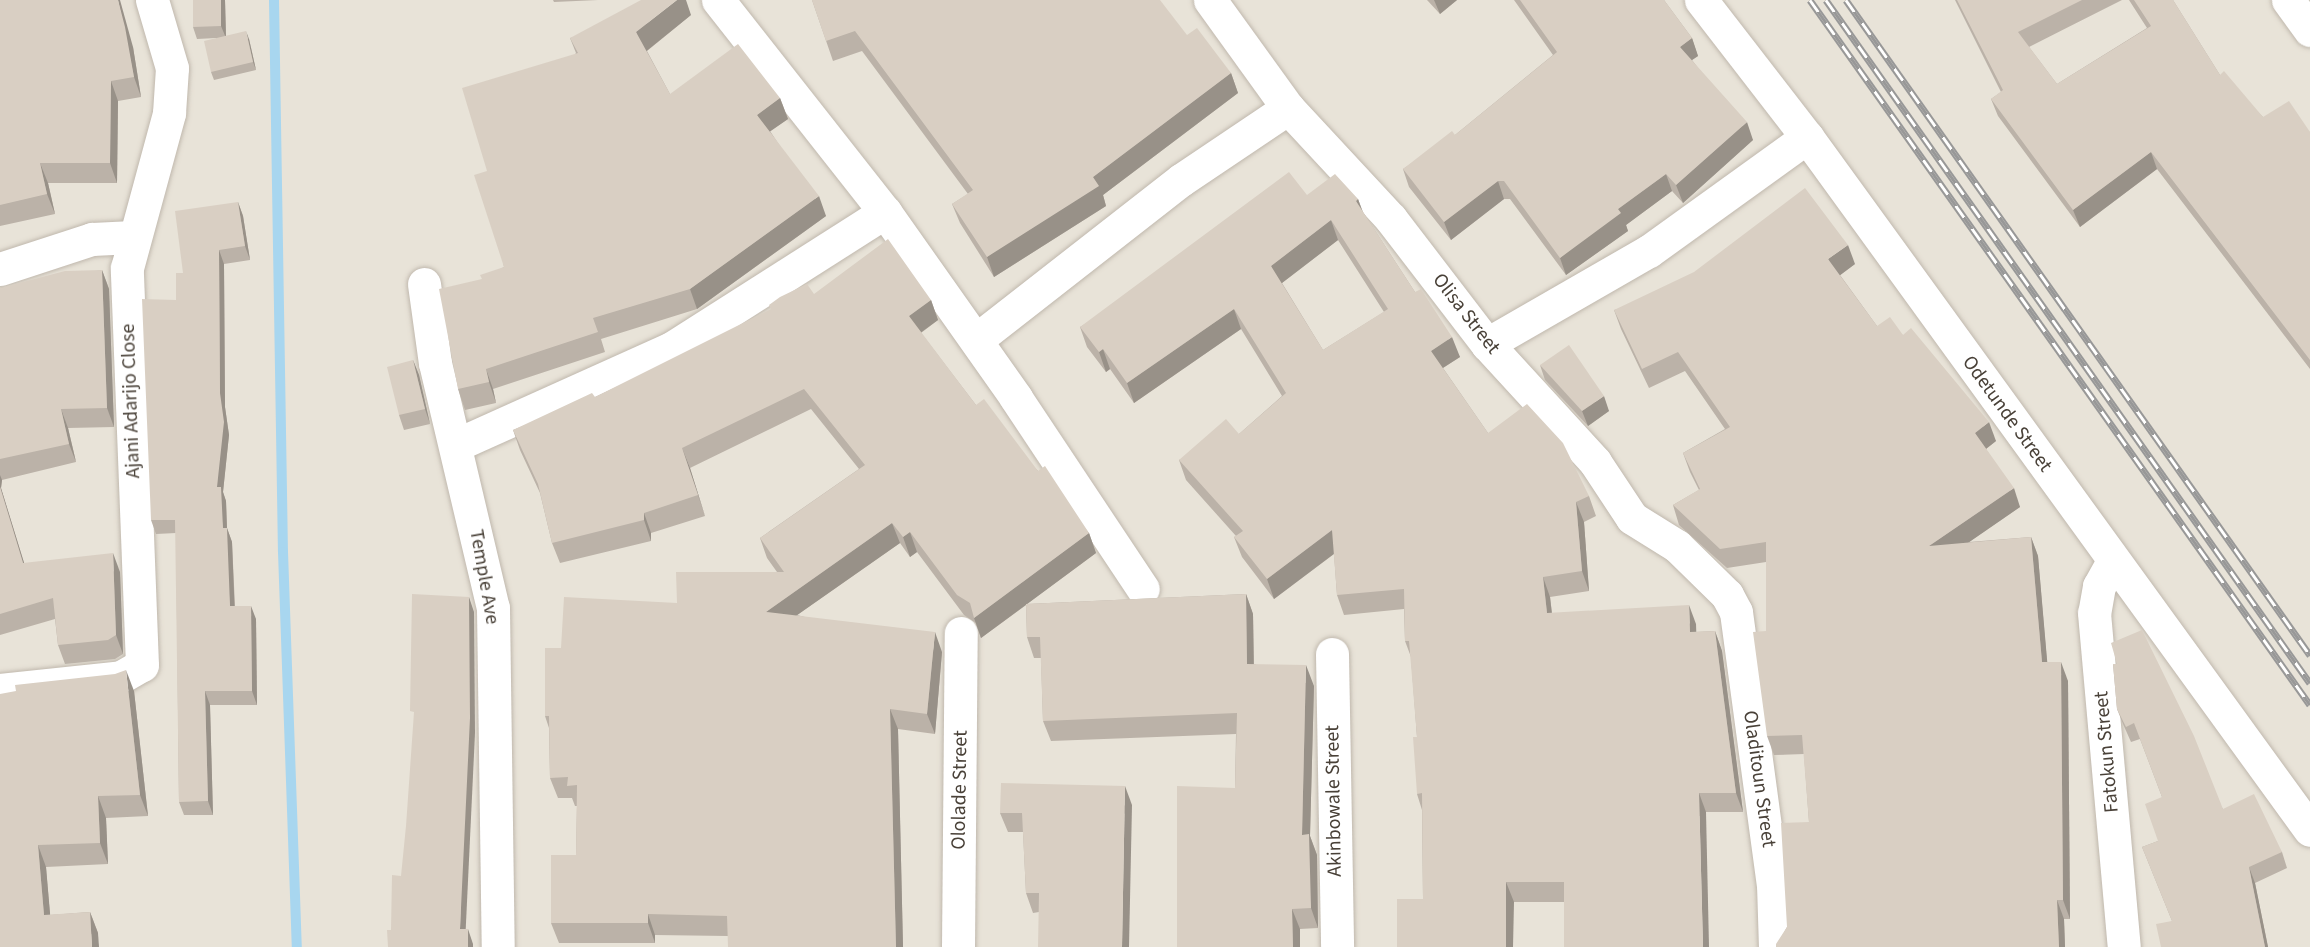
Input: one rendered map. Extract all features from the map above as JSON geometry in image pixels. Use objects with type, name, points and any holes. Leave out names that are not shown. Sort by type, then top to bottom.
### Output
[{"type":"street","name":"Ajani Adarijo Close","points":[[0,690],[121,677],[142,664],[127,268],[133,237],[169,113],[172,68],[152,0]]},
{"type":"street","points":[[718,0],[885,212],[976,340],[1143,589]]},
{"type":"street","name":"Olisa Street","points":[[1210,0],[1288,108],[1391,219],[1487,344],[1595,462],[1632,518],[1677,546],[1727,595],[1736,612]]},
{"type":"street","name":"Odetunde Street","points":[[1701,0],[1807,137],[2310,830]]},
{"type":"street","points":[[2288,0],[2310,30]]},
{"type":"street","points":[[976,340],[1181,180],[1288,108]]},
{"type":"street","points":[[1487,344],[1649,251],[1807,137]]},
{"type":"street","points":[[456,445],[670,349],[885,212]]},
{"type":"street","points":[[0,269],[92,239],[133,237]]},
{"type":"street","name":"Temple Ave","points":[[424,284],[435,363],[493,608],[498,947]]},
{"type":"street","name":"Fatokun Street","points":[[2113,561],[2099,586],[2094,613],[2124,947]]},
{"type":"street","name":"Oladitoun Street","points":[[1736,612],[1773,884],[1774,947]]},
{"type":"street","name":"Ololade Street","points":[[958,947],[961,633]]},
{"type":"street","name":"Akinbowale Street","points":[[1332,654],[1337,947]]},
{"type":"shaded area","points":[[0,0],[2310,0],[2310,947],[0,947]]},
{"type":"building","points":[[0,0],[118,0],[134,77],[111,81],[110,163],[40,163],[47,194],[0,205]]},
{"type":"building","points":[[193,0],[221,0],[221,26],[193,27]]},
{"type":"building","points":[[641,0],[677,0],[636,32],[670,94],[738,44],[780,98],[757,115],[819,196],[690,289],[593,318],[598,332],[486,369],[489,382],[458,389],[439,289],[482,279],[480,275],[504,267],[474,175],[487,171],[462,88],[578,53],[570,38]]},
{"type":"building","points":[[812,0],[1160,0],[1187,35],[1197,28],[1231,73],[1093,177],[1099,186],[987,257],[952,204],[973,190],[855,31],[826,41]]},
{"type":"building","points":[[1520,0],[1664,0],[1692,38],[1680,47],[1747,122],[1676,185],[1666,174],[1618,209],[1621,213],[1560,258],[1504,181],[1498,181],[1444,222],[1403,169],[1452,131],[1455,135],[1557,52]]},
{"type":"building","points":[[1957,0],[2082,0],[2018,32],[2057,84],[2151,26],[2134,0],[2173,0],[2220,75],[2224,71],[2263,117],[2289,101],[2310,132],[2310,360],[2151,152],[2073,210],[1991,99],[2003,90]]},
{"type":"building","points":[[246,31],[253,62],[211,72],[204,41]]},
{"type":"building","points":[[1289,172],[1307,195],[1335,174],[1358,199],[1356,201],[1415,292],[1421,289],[1452,337],[1431,351],[1488,433],[1527,404],[1563,443],[1589,496],[1576,502],[1582,571],[1543,577],[1547,613],[1689,605],[1690,632],[1715,631],[1736,793],[1699,793],[1703,947],[1564,947],[1564,882],[1506,882],[1506,947],[1397,947],[1397,899],[1423,899],[1422,793],[1417,794],[1413,737],[1417,737],[1409,641],[1405,641],[1404,589],[1337,595],[1332,530],[1267,579],[1234,537],[1243,531],[1179,460],[1226,419],[1239,434],[1286,393],[1234,309],[1127,383],[1103,349],[1099,352],[1080,327]],"holes":[[[1331,220],[1388,309],[1323,350],[1271,266]]]},
{"type":"building","points":[[1805,188],[1848,245],[1828,259],[1877,326],[1890,317],[1903,335],[1911,328],[1989,422],[1975,433],[2014,488],[1929,546],[2031,537],[2042,662],[2061,662],[2063,900],[2057,900],[2059,947],[1776,947],[1787,927],[1781,823],[1809,822],[1802,735],[1767,736],[1753,632],[1766,631],[1766,542],[1720,549],[1673,505],[1700,489],[1683,453],[1730,427],[1678,352],[1642,369],[1614,310],[1694,272]]},
{"type":"building","points":[[238,202],[245,246],[219,250],[220,393],[224,422],[217,487],[221,487],[223,528],[227,528],[230,606],[251,606],[252,691],[205,691],[208,801],[179,802],[175,520],[151,520],[142,299],[176,300],[176,273],[183,273],[175,211]]},
{"type":"building","points":[[888,239],[931,300],[909,316],[976,405],[984,399],[1038,471],[1045,466],[1089,533],[974,618],[970,603],[957,595],[910,532],[903,537],[892,523],[766,612],[935,632],[927,714],[890,709],[896,947],[728,947],[727,916],[648,914],[648,923],[551,923],[551,855],[576,855],[577,785],[567,786],[568,777],[550,778],[549,716],[545,716],[545,648],[561,648],[564,597],[677,603],[676,572],[784,572],[760,538],[865,465],[804,389],[682,448],[698,495],[644,513],[644,520],[552,543],[538,484],[513,430],[592,393],[595,397],[771,309],[769,305],[780,297],[807,284],[814,294]]},
{"type":"building","points":[[102,270],[107,408],[61,409],[69,444],[0,459],[0,288],[65,271]]},
{"type":"building","points":[[1569,345],[1604,396],[1582,411],[1540,365]]},
{"type":"building","points":[[413,360],[425,409],[399,415],[387,367]]},
{"type":"building","points":[[0,487],[23,563],[113,553],[116,635],[108,640],[58,645],[53,598],[0,614]]},
{"type":"building","points":[[412,594],[469,597],[470,718],[460,929],[468,929],[468,947],[388,947],[387,930],[391,930],[392,875],[401,876],[414,712],[410,711]]},
{"type":"building","points":[[1246,594],[1247,664],[1306,665],[1302,835],[1309,834],[1311,908],[1292,909],[1293,947],[1177,947],[1177,786],[1235,788],[1237,713],[1043,721],[1040,637],[1027,637],[1026,604]]},
{"type":"building","points":[[2142,630],[2194,736],[2223,809],[2254,794],[2282,852],[2249,867],[2265,947],[2161,947],[2156,924],[2172,921],[2142,847],[2158,841],[2145,804],[2162,797],[2134,723],[2126,727],[2117,709],[2113,664],[2117,664],[2111,643]]},
{"type":"building","points":[[126,670],[140,795],[98,796],[100,843],[38,845],[44,915],[90,912],[92,947],[0,947],[0,694],[16,691],[15,685],[115,674]]},
{"type":"building","points":[[1001,783],[1125,786],[1122,947],[1038,947],[1039,893],[1026,893],[1022,813],[1000,813]]},
{"type":"waterway","points":[[274,0],[283,552],[297,947]]},
{"type":"railway","points":[[1810,0],[2310,705]]},
{"type":"railway","points":[[1826,0],[2310,683]]},
{"type":"railway","points":[[1846,0],[2310,655]]}]
